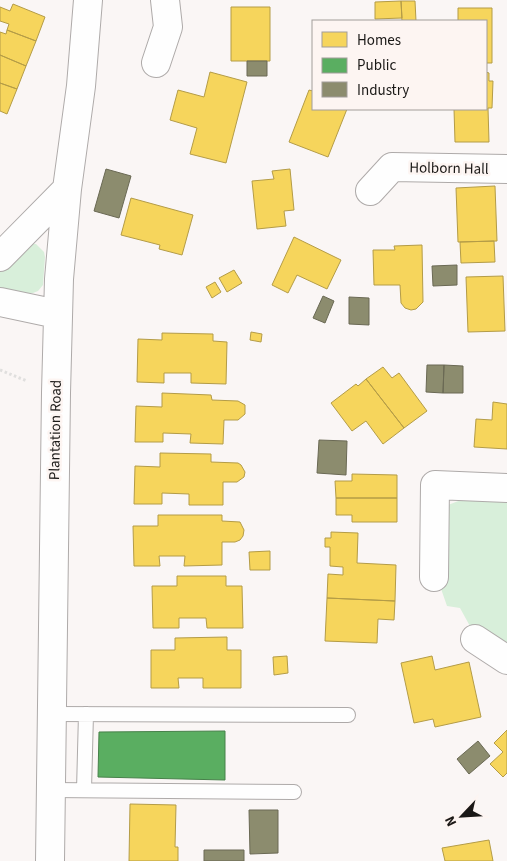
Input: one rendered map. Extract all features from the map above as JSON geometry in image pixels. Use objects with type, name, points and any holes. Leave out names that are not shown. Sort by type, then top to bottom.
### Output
[{"type":"street","name":"Plantation Road","points":[[50,861],[57,314],[67,189],[81,86],[88,0]]},
{"type":"street","points":[[156,63],[168,27],[165,0]]},
{"type":"street","name":"Holborn Hall","points":[[370,191],[389,157],[507,168]]},
{"type":"street","points":[[0,257],[67,189]]},
{"type":"street","points":[[0,302],[57,314]]},
{"type":"street","points":[[434,577],[435,485],[507,488]]},
{"type":"street","points":[[475,639],[507,660]]},
{"type":"lane","points":[[52,714],[348,715]]},
{"type":"lane","points":[[84,790],[86,714]]},
{"type":"lane","points":[[51,790],[294,792]]},
{"type":"green space","points":[[36,244],[44,252],[43,285],[38,291],[33,293],[0,291],[0,272],[25,247]]},
{"type":"green space","points":[[461,500],[507,501],[507,642],[471,628],[460,608],[447,606],[439,583],[448,505]]},
{"type":"building: Homes","points":[[401,1],[402,18],[375,19],[375,2]]},
{"type":"building: Homes","points":[[401,1],[415,1],[416,20],[402,20]]},
{"type":"building: Homes","points":[[13,4],[45,17],[36,41],[7,30],[9,24],[0,21],[0,7],[10,11]]},
{"type":"building: Homes","points":[[231,7],[270,7],[270,61],[231,61]]},
{"type":"building: Homes","points":[[458,8],[492,8],[492,63],[487,63],[487,20],[458,20]]},
{"type":"building: Homes","points":[[7,30],[36,41],[26,66],[0,55],[0,32],[6,34]]},
{"type":"building: Homes","points":[[0,55],[26,66],[17,89],[0,83]]},
{"type":"building: Homes","points":[[210,72],[247,82],[226,163],[190,154],[197,128],[170,120],[178,90],[204,97]]},
{"type":"building: Homes","points":[[487,72],[489,73],[489,81],[493,81],[492,108],[488,108],[489,142],[455,142],[454,110],[487,110]]},
{"type":"building: Homes","points":[[0,83],[17,89],[7,114],[0,111]]},
{"type":"building: Homes","points":[[309,90],[312,91],[312,110],[347,110],[328,157],[289,142]]},
{"type":"building: Homes","points":[[290,169],[294,210],[284,211],[286,226],[257,229],[252,181],[274,179],[272,171]]},
{"type":"building: Homes","points":[[495,186],[497,241],[458,242],[456,188]]},
{"type":"building: Homes","points":[[131,198],[193,215],[182,255],[159,249],[160,245],[121,235]]},
{"type":"building: Homes","points":[[294,237],[341,260],[327,289],[297,275],[288,293],[272,285]]},
{"type":"building: Homes","points":[[494,241],[495,262],[461,263],[460,242]]},
{"type":"building: Homes","points":[[422,245],[423,302],[416,309],[411,310],[405,308],[401,303],[400,285],[374,285],[373,250],[395,250],[394,246]]},
{"type":"building: Homes","points":[[234,270],[242,283],[227,292],[219,278]]},
{"type":"building: Homes","points":[[503,276],[505,331],[468,332],[466,277]]},
{"type":"building: Homes","points":[[215,282],[221,292],[212,298],[206,287]]},
{"type":"building: Homes","points":[[251,332],[262,334],[261,342],[250,340]]},
{"type":"building: Homes","points":[[162,333],[213,334],[213,341],[227,342],[226,384],[191,383],[191,373],[164,373],[164,383],[137,382],[138,339],[162,340]]},
{"type":"building: Homes","points":[[383,367],[392,378],[399,373],[427,411],[404,428],[366,379]]},
{"type":"building: Homes","points":[[366,379],[404,428],[383,444],[366,421],[352,431],[331,403],[356,384],[358,386]]},
{"type":"building: Homes","points":[[162,393],[211,395],[212,400],[238,401],[245,405],[245,414],[238,420],[224,420],[223,444],[190,443],[191,434],[163,433],[163,442],[135,442],[136,406],[162,407]]},
{"type":"building: Homes","points":[[493,402],[507,404],[507,449],[474,447],[476,419],[492,420]]},
{"type":"building: Homes","points":[[160,453],[211,454],[211,462],[238,463],[241,465],[245,472],[244,477],[237,482],[223,482],[223,505],[189,505],[189,494],[162,493],[162,504],[134,504],[135,466],[160,467]]},
{"type":"building: Homes","points":[[352,474],[397,475],[397,498],[336,498],[335,481],[352,481]]},
{"type":"building: Homes","points":[[336,498],[397,498],[397,522],[352,522],[352,515],[336,515]]},
{"type":"building: Homes","points":[[158,515],[222,515],[222,521],[240,522],[244,530],[243,536],[235,542],[222,542],[222,565],[184,566],[185,556],[159,556],[160,566],[134,566],[133,526],[158,526]]},
{"type":"building: Homes","points":[[331,532],[358,533],[357,563],[396,565],[395,601],[327,598],[328,574],[343,575],[343,567],[330,566],[330,547],[325,547],[325,538],[331,538]]},
{"type":"building: Homes","points":[[270,551],[270,570],[250,570],[249,552]]},
{"type":"building: Homes","points":[[177,576],[226,576],[226,586],[242,586],[243,628],[207,628],[206,618],[179,618],[179,628],[153,628],[152,586],[177,586]]},
{"type":"building: Homes","points":[[327,598],[395,601],[394,620],[378,619],[377,643],[325,641]]},
{"type":"building: Homes","points":[[227,637],[227,650],[241,650],[241,688],[203,688],[203,678],[178,678],[179,688],[151,688],[151,650],[175,650],[175,638]]},
{"type":"building: Homes","points":[[287,656],[288,673],[274,675],[273,657]]},
{"type":"building: Homes","points":[[432,656],[435,670],[469,662],[481,717],[435,727],[433,719],[414,723],[401,663]]},
{"type":"building: Homes","points":[[507,730],[507,773],[503,777],[490,764],[503,752],[494,743]]},
{"type":"building: Homes","points":[[130,804],[176,805],[175,847],[178,847],[178,861],[129,861]]},
{"type":"building: Homes","points":[[489,840],[493,861],[445,861],[442,848]]},
{"type":"building: Public","points":[[225,731],[225,780],[98,777],[99,732]]},
{"type":"building: Industry","points":[[247,61],[267,61],[267,76],[247,76]]},
{"type":"building: Industry","points":[[106,169],[131,176],[119,218],[94,211]]},
{"type":"building: Industry","points":[[457,265],[457,285],[433,286],[432,266]]},
{"type":"building: Industry","points":[[323,296],[334,301],[325,323],[313,318]]},
{"type":"building: Industry","points":[[349,297],[369,298],[369,325],[349,324]]},
{"type":"building: Industry","points":[[427,365],[444,365],[443,393],[426,392]]},
{"type":"building: Industry","points":[[444,365],[463,366],[463,393],[443,393]]},
{"type":"building: Industry","points":[[319,440],[347,441],[346,475],[317,473]]},
{"type":"building: Industry","points":[[478,741],[490,756],[469,774],[457,759]]},
{"type":"building: Industry","points":[[249,810],[278,810],[278,853],[250,854]]},
{"type":"building: Industry","points":[[204,850],[244,850],[244,861],[204,861]]}]
